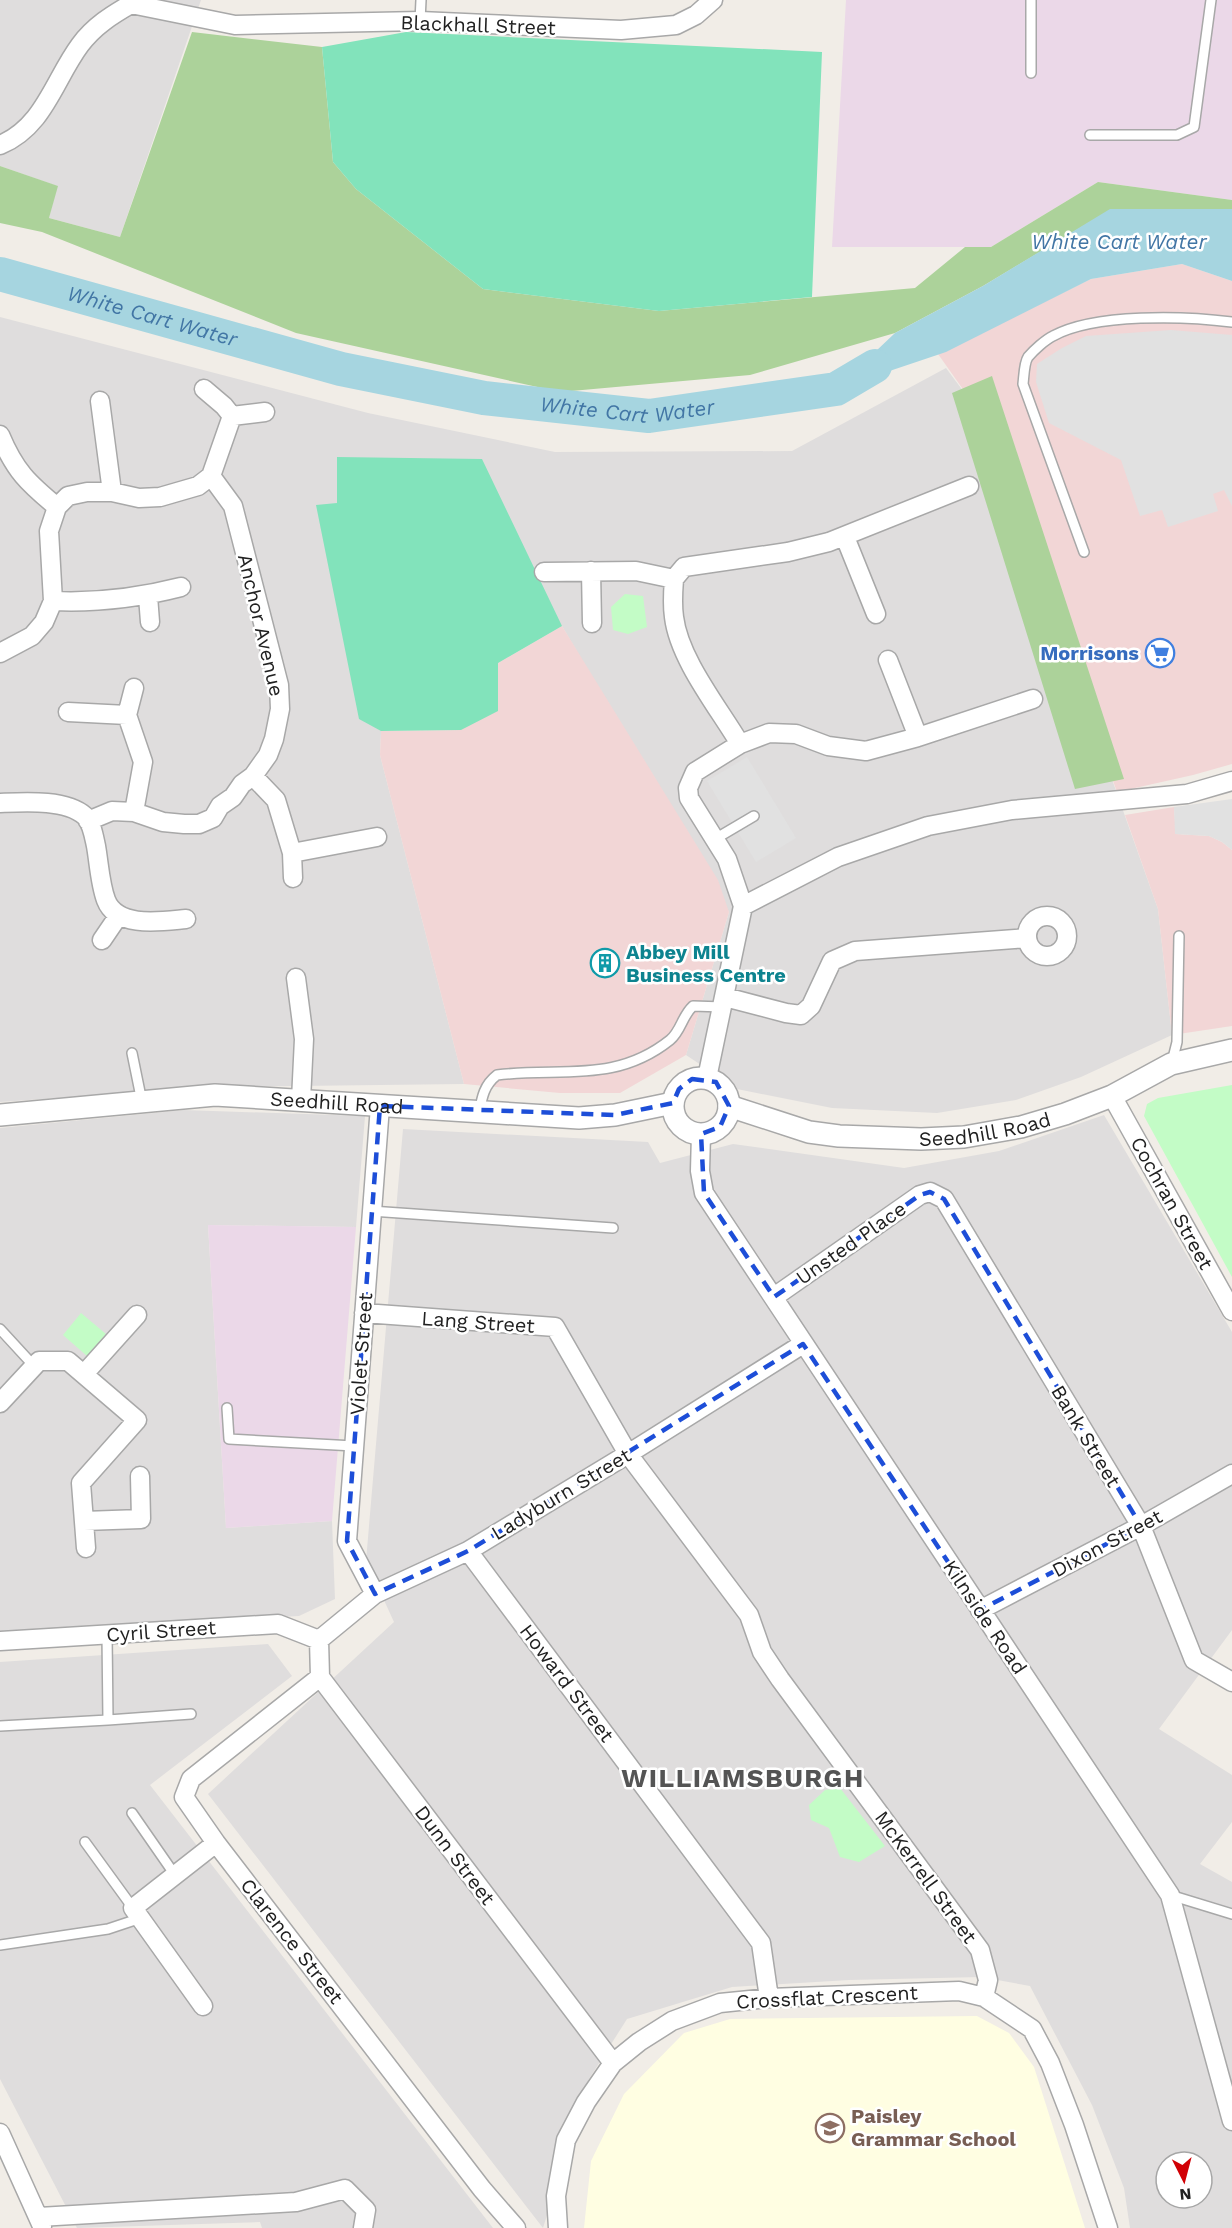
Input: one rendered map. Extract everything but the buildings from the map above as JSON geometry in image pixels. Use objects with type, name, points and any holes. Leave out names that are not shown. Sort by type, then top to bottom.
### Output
[{"type":"street","name":"Blackhall Street","points":[[130,2],[235,26],[420,21],[621,30],[676,25],[696,15],[713,0]]},
{"type":"street","points":[[0,145],[14,139],[39,116],[80,44],[105,19],[130,2]]},
{"type":"street","points":[[204,389],[224,406],[231,416]]},
{"type":"street","points":[[100,401],[112,492]]},
{"type":"street","points":[[231,416],[265,412]]},
{"type":"street","points":[[0,653],[32,636],[44,622],[53,602],[49,531],[57,507],[68,496],[87,492],[112,492],[139,498],[160,497],[182,493],[198,486],[211,476],[231,416]]},
{"type":"street","points":[[0,435],[10,460],[28,483],[57,507]]},
{"type":"street","name":"Anchor Avenue","points":[[88,821],[112,812],[134,812],[163,822],[199,824],[213,818],[220,806],[233,797],[242,784],[253,776],[268,755],[274,739],[280,709],[279,685],[233,506],[211,476]]},
{"type":"street","points":[[740,744],[685,656],[674,617],[674,579],[684,567],[788,552],[845,537],[969,486]]},
{"type":"street","points":[[845,537],[876,614]]},
{"type":"street","points":[[591,571],[592,623]]},
{"type":"street","points":[[544,572],[636,571],[674,579]]},
{"type":"street","points":[[53,602],[91,603],[148,596],[181,587]]},
{"type":"street","points":[[148,596],[150,622]]},
{"type":"street","points":[[888,660],[918,737]]},
{"type":"street","points":[[134,688],[126,715],[142,762],[134,812]]},
{"type":"street","points":[[707,1078],[743,906],[727,859],[689,798],[688,788],[695,772],[740,744],[769,733],[796,734],[828,746],[866,751],[918,737],[1034,699]]},
{"type":"street","points":[[68,712],[126,715]]},
{"type":"street","points":[[253,776],[276,800],[292,853],[293,878]]},
{"type":"street","points":[[743,906],[838,857],[928,826],[1012,810],[1187,794],[1232,781]]},
{"type":"street","points":[[0,802],[41,802],[69,808],[83,815],[94,836],[107,902],[119,915],[152,923],[186,919]]},
{"type":"street","points":[[292,853],[377,837]]},
{"type":"street","points":[[102,940],[119,915]]},
{"type":"street","points":[[724,1002],[801,1015],[811,1006],[832,961],[855,951],[1027,938]]},
{"type":"street","points":[[296,978],[304,1039],[301,1100]]},
{"type":"street","name":"Seedhill Road","points":[[729,1106],[809,1132],[839,1136],[921,1139],[964,1137],[1021,1127],[1065,1114],[1112,1096],[1172,1064],[1232,1050]]},
{"type":"street","points":[[707,1078],[725,1090],[729,1106],[728,1116],[720,1127],[712,1132],[701,1134],[691,1132],[679,1124],[674,1115],[673,1103],[675,1094],[686,1082],[692,1079],[707,1078]]},
{"type":"street","name":"Seedhill Road","points":[[0,1115],[215,1095],[579,1118],[615,1115],[673,1103]]},
{"type":"street","name":"Cochran Street","points":[[1112,1096],[1232,1311]]},
{"type":"street","name":"Violet Street","points":[[375,1594],[347,1541],[380,1106]]},
{"type":"street","name":"Kilnside Road","points":[[701,1134],[700,1172],[704,1193],[774,1297],[802,1344],[1170,1895],[1232,2121]]},
{"type":"street","name":"Unsted Place","points":[[774,1297],[920,1195],[930,1192]]},
{"type":"street","name":"Bank Street","points":[[930,1192],[944,1199],[1141,1526],[1194,1660],[1232,1682]]},
{"type":"street","name":"Lang Street","points":[[364,1313],[555,1327],[628,1454]]},
{"type":"street","points":[[84,1374],[138,1315]]},
{"type":"street","name":"Ladyburn Street","points":[[319,1640],[375,1594],[468,1551],[628,1454],[802,1344]]},
{"type":"street","points":[[0,1403],[39,1360],[68,1361],[137,1420],[81,1483],[86,1548]]},
{"type":"street","name":"McKerrell Street","points":[[628,1454],[748,1615],[762,1652],[780,1678],[980,1950],[988,1980],[984,1997]]},
{"type":"street","name":"Dixon Street","points":[[980,1610],[1141,1526],[1232,1474]]},
{"type":"street","points":[[84,1521],[141,1519],[140,1476]]},
{"type":"street","name":"Howard Street","points":[[468,1551],[761,1943],[769,1998]]},
{"type":"street","name":"Cyril Street","points":[[0,1641],[279,1624],[319,1640]]},
{"type":"street","points":[[319,1640],[320,1677]]},
{"type":"street","name":"Clarence Street","points":[[320,1677],[191,1779],[184,1797],[216,1843],[482,2189],[516,2228]]},
{"type":"street","name":"Dunn Street","points":[[320,1677],[613,2063]]},
{"type":"street","points":[[203,2006],[137,1913],[175,1875],[216,1843]]},
{"type":"street","name":"Crossflat Crescent","points":[[558,2228],[556,2196],[566,2140],[586,2102],[613,2063],[639,2042],[672,2021],[720,2003],[769,1998],[959,1991],[984,1997]]},
{"type":"street","points":[[984,1997],[1032,2029],[1050,2063],[1074,2125],[1108,2228]]},
{"type":"street","points":[[0,2133],[10,2164],[41,2222],[296,2202],[345,2189],[366,2210],[363,2228]]},
{"type":"lane","points":[[420,21],[421,0]]},
{"type":"lane","points":[[1031,0],[1031,74]]},
{"type":"lane","points":[[1090,135],[1178,135],[1194,127],[1210,0]]},
{"type":"lane","points":[[1084,552],[1023,384],[1027,359],[1051,337],[1072,328],[1097,323],[1143,318],[1232,322]]},
{"type":"lane","points":[[715,839],[754,816]]},
{"type":"lane","points":[[1172,1064],[1177,1042],[1179,936]]},
{"type":"lane","points":[[479,1113],[484,1090],[490,1080],[497,1075],[612,1069],[651,1052],[671,1040],[684,1016],[693,1006],[724,1002]]},
{"type":"lane","points":[[132,1053],[142,1102]]},
{"type":"lane","points":[[371,1211],[613,1228]]},
{"type":"lane","points":[[0,1329],[34,1366]]},
{"type":"lane","points":[[227,1408],[229,1439],[354,1446]]},
{"type":"lane","points":[[106,1635],[108,1720]]},
{"type":"lane","points":[[0,1726],[191,1714]]},
{"type":"lane","points":[[132,1813],[175,1875]]},
{"type":"lane","points":[[0,1945],[108,1929],[137,1913],[85,1842]]},
{"type":"lane","points":[[1170,1895],[1232,1914]]},
{"type":"highlighted area","points":[[692,1079],[716,1082],[729,1106],[720,1127],[701,1134],[704,1193],[774,1297],[920,1195],[930,1192],[944,1199],[1141,1526],[980,1610],[803,1344],[468,1551],[375,1594],[347,1541],[380,1106],[615,1115],[673,1103],[679,1089]]},
{"type":"shaded area","points":[[0,0],[201,0],[120,237],[49,218],[57,186],[0,166]]},
{"type":"shaded area","points":[[846,0],[1232,0],[1232,200],[1098,182],[991,247],[832,247]]},
{"type":"shaded area","points":[[1182,264],[1232,281],[1232,764],[1117,792],[984,419],[938,354],[1091,279]]},
{"type":"shaded area","points":[[0,317],[368,413],[555,452],[792,451],[946,368],[984,419],[1158,909],[1172,1035],[1081,1077],[1016,1100],[937,1113],[832,1108],[737,1089],[686,1055],[729,912],[562,626],[381,731],[380,755],[464,1084],[216,1087],[0,1102]]},
{"type":"shaded area","points":[[1171,330],[1232,335],[1232,506],[1224,490],[1213,494],[1218,511],[1168,527],[1162,510],[1140,516],[1121,460],[1049,423],[1036,382],[1037,364],[1086,336]]},
{"type":"shaded area","points":[[562,626],[718,880],[729,912],[686,1055],[620,1093],[560,1093],[464,1084],[380,755],[381,731],[461,730],[498,663]]},
{"type":"shaded area","points":[[747,757],[796,838],[756,862],[707,781]]},
{"type":"shaded area","points":[[1232,799],[1232,850],[1209,836],[1175,834],[1174,807]]},
{"type":"shaded area","points":[[1174,807],[1176,834],[1209,836],[1232,850],[1232,1026],[1172,1035],[1158,909],[1125,815]]},
{"type":"shaded area","points":[[184,1110],[365,1116],[356,1227],[208,1225],[226,1528],[332,1521],[335,1599],[299,1616],[0,1632],[0,1128]]},
{"type":"shaded area","points":[[1104,1115],[1232,1332],[1232,1630],[1159,1729],[1232,1775],[1232,1822],[1200,1864],[1232,1882],[1232,2228],[1130,2228],[1124,2188],[1092,2105],[1030,1986],[981,1977],[849,1980],[732,1987],[627,2019],[589,2079],[543,2228],[208,1794],[394,1622],[366,1561],[403,1129],[648,1142],[660,1163],[733,1144],[904,1168],[999,1151]]},
{"type":"shaded area","points":[[208,1225],[356,1227],[332,1521],[226,1528]]},
{"type":"shaded area","points":[[268,1644],[292,1676],[150,1785],[493,2228],[262,2228],[260,2222],[77,2228],[0,2079],[0,1662]]},
{"type":"shaded area","name":"Paisley Grammar School","points":[[977,2016],[1009,2033],[1034,2067],[1085,2228],[584,2228],[591,2161],[624,2094],[684,2033],[730,2019]]},
{"type":"green space","points":[[192,32],[322,47],[333,162],[356,189],[483,289],[659,311],[915,288],[965,247],[991,247],[1098,182],[1232,200],[1232,209],[1110,210],[983,286],[895,333],[750,375],[560,392],[296,333],[42,232],[0,223],[0,166],[58,186],[49,218],[120,237]]},
{"type":"green space","points":[[406,32],[822,52],[812,297],[659,311],[483,289],[356,189],[333,162],[322,47]]},
{"type":"green space","points":[[992,376],[1124,779],[1075,789],[952,393]]},
{"type":"green space","points":[[337,457],[482,459],[562,626],[498,663],[498,711],[461,730],[381,731],[359,719],[316,505],[337,503]]},
{"type":"green space","points":[[625,594],[643,596],[647,627],[628,634],[613,630],[611,607]]},
{"type":"green space","points":[[1232,1085],[1232,1277],[1144,1116],[1147,1104],[1158,1098]]},
{"type":"green space","points":[[81,1313],[106,1334],[87,1356],[63,1335]]},
{"type":"green space","points":[[840,1788],[885,1846],[859,1862],[840,1857],[829,1828],[811,1820],[809,1805],[825,1790]]},
{"type":"water","name":"White Cart Water","points":[[1110,209],[1232,209],[1232,281],[1182,264],[1091,279],[946,352],[836,389],[895,333],[983,286]]},
{"type":"waterway","name":"White Cart Water","points":[[0,274],[341,369],[484,398],[649,416],[836,389],[875,366]]},
{"type":"place","name":"Morrisons","points":[[1160,653]]},
{"type":"place","name":"Abbey Mill Business Centre","points":[[605,963]]},
{"type":"place","name":"Paisley Grammar School","points":[[830,2128]]},
{"type":"district","name":"WILLIAMSBURGH","points":[[743,1778]]}]
